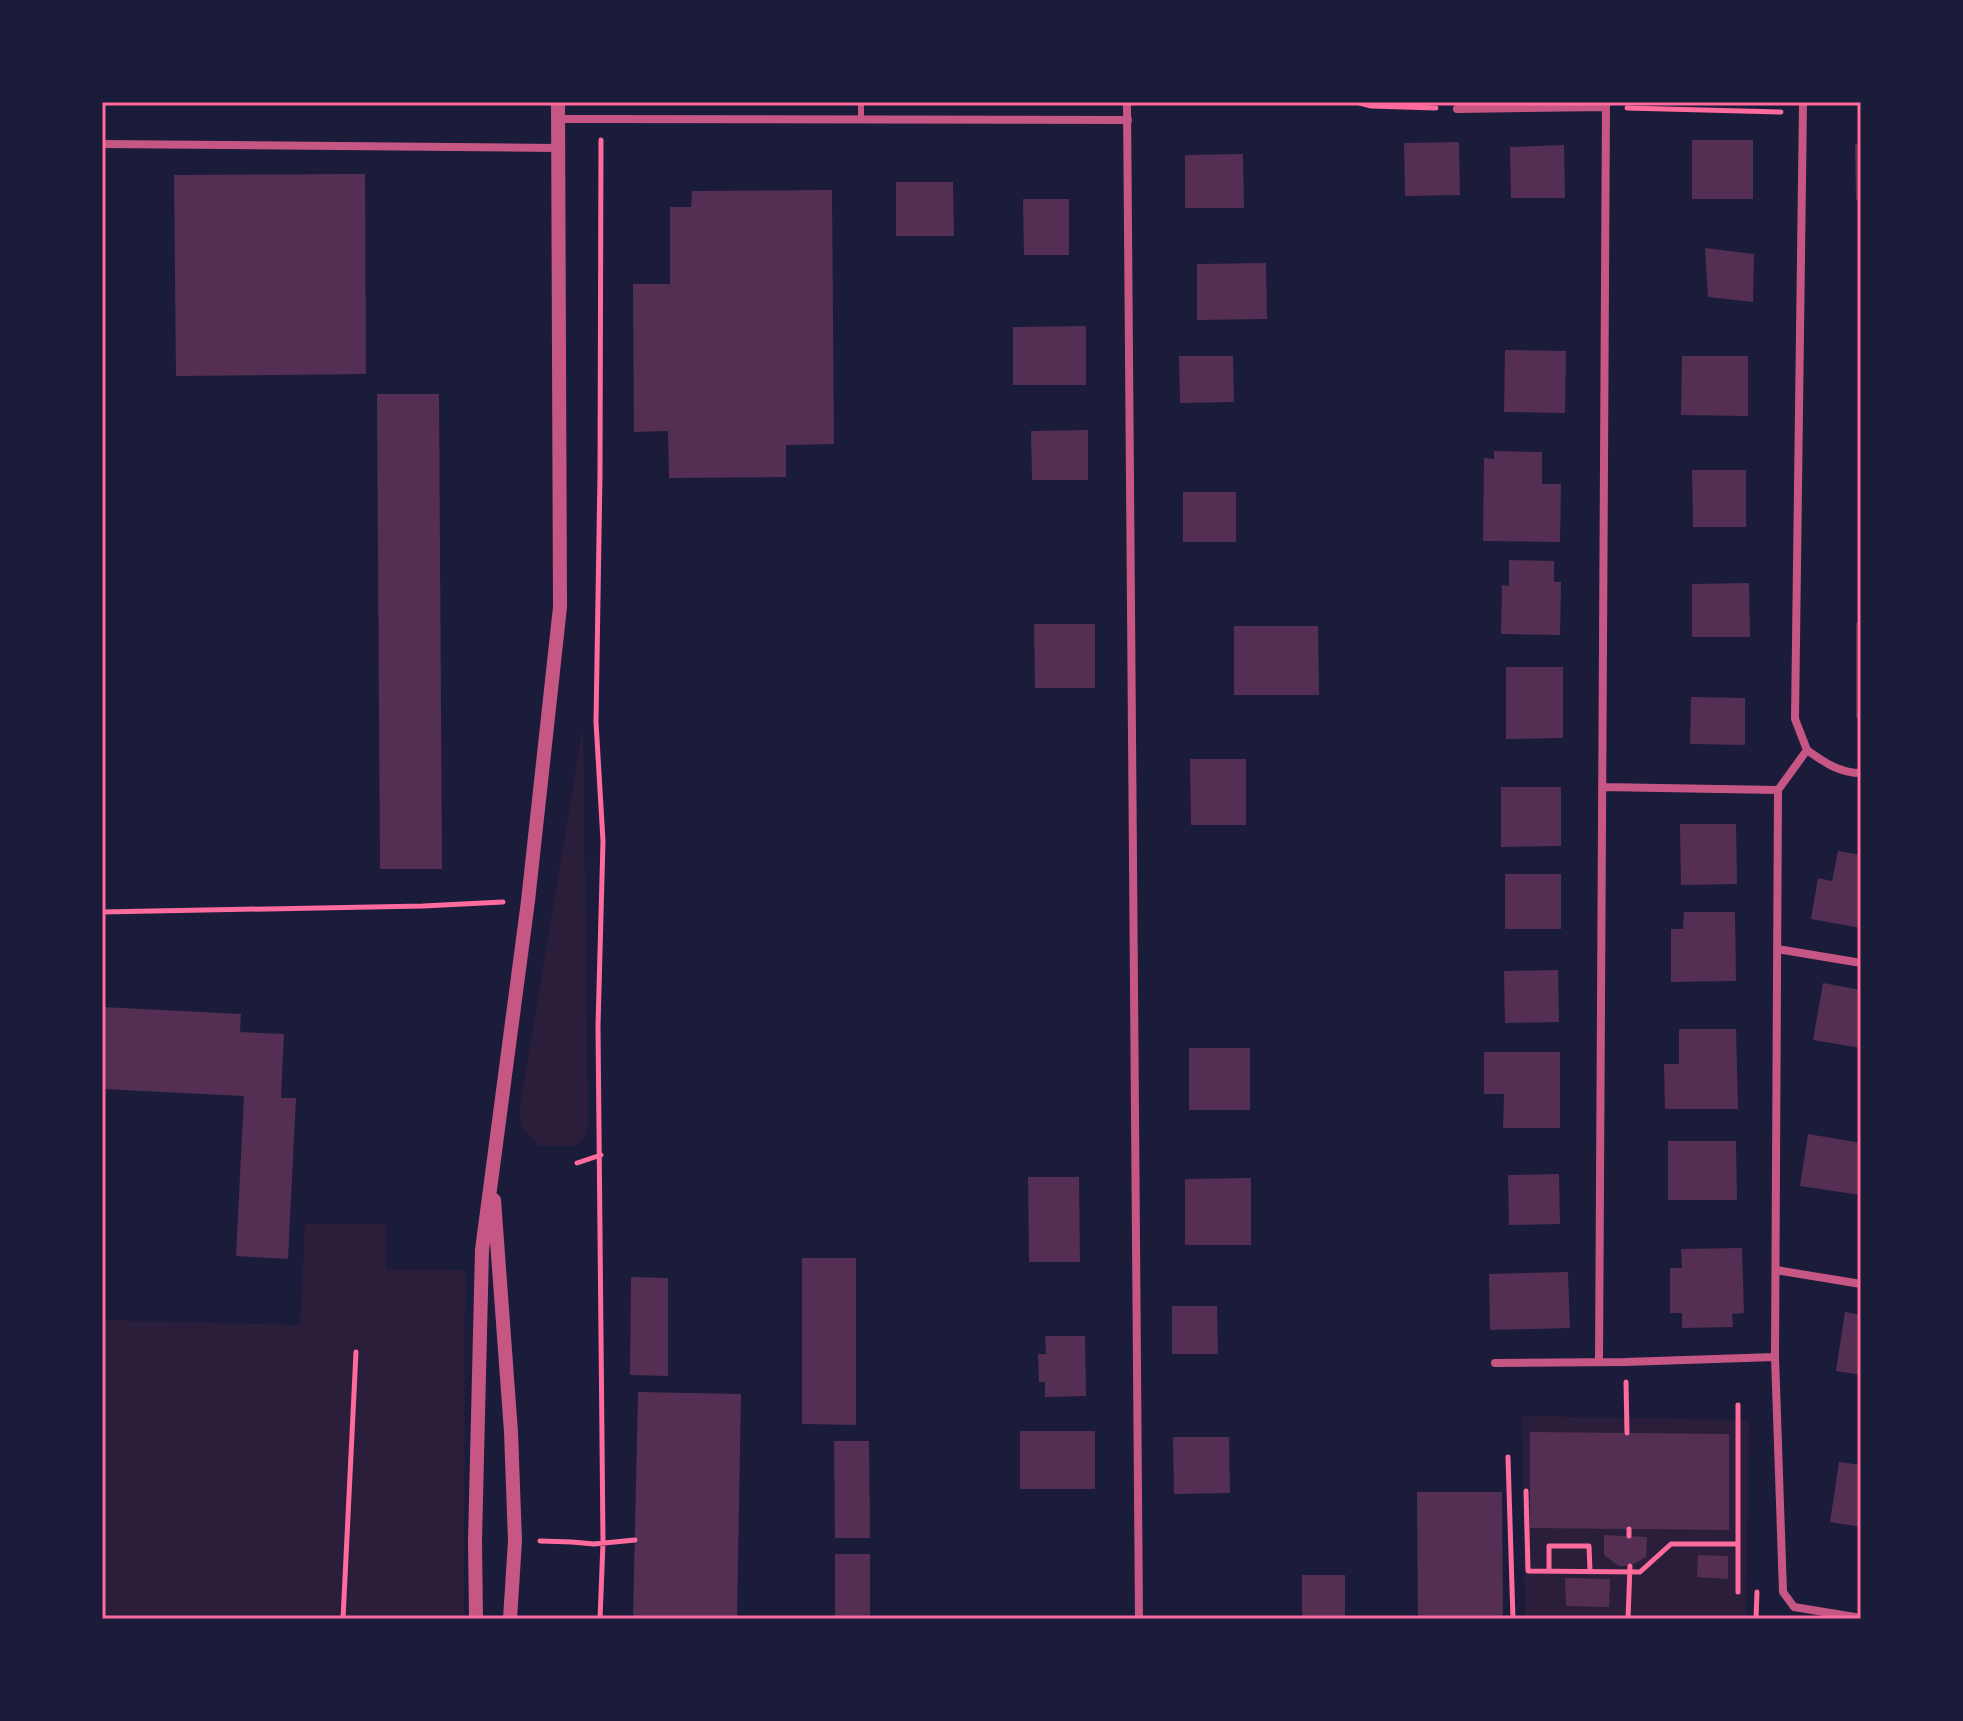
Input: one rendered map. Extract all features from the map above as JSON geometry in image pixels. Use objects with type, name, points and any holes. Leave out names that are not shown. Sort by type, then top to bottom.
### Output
[{"type":"street","points":[[476,1619],[482,1250],[528,901],[560,607],[558,102]]},
{"type":"street","points":[[1127,102],[1139,1619]]},
{"type":"street","points":[[1803,102],[1795,719],[1807,750],[1828,766],[1861,773]]},
{"type":"street","points":[[1457,109],[1606,104],[1599,1362]]},
{"type":"street","points":[[558,119],[1128,120]]},
{"type":"street","points":[[102,144],[558,148]]},
{"type":"street","points":[[1807,750],[1778,790],[1775,1357],[1783,1592],[1794,1607],[1861,1618]]},
{"type":"street","points":[[1602,787],[1778,790]]},
{"type":"street","points":[[1777,949],[1861,963]]},
{"type":"street","points":[[492,1168],[511,1432],[515,1541],[510,1619]]},
{"type":"street","points":[[1776,1270],[1861,1284]]},
{"type":"street","points":[[1495,1363],[1775,1357]]},
{"type":"lane","points":[[861,102],[861,120]]},
{"type":"path","points":[[1356,102],[1371,106],[1457,109]]},
{"type":"path","points":[[1606,104],[1803,112]]},
{"type":"path","points":[[600,1619],[603,1543],[598,1026],[603,841],[596,722],[601,119]]},
{"type":"path","points":[[102,912],[528,901]]},
{"type":"path","points":[[577,1163],[601,1155]]},
{"type":"path","points":[[343,1619],[356,1352]]},
{"type":"path","points":[[1625,1362],[1627,1433]]},
{"type":"path","points":[[1738,1405],[1738,1592]]},
{"type":"path","points":[[1508,1457],[1513,1619]]},
{"type":"path","points":[[1526,1491],[1528,1571],[1630,1569],[1640,1572],[1671,1544],[1738,1544]]},
{"type":"path","points":[[515,1541],[603,1543],[635,1540]]},
{"type":"path","points":[[1549,1571],[1549,1546],[1589,1546],[1590,1571]]},
{"type":"path","points":[[1628,1619],[1630,1569]]},
{"type":"path","points":[[1756,1619],[1757,1592]]},
{"type":"shaded area","points":[[583,725],[588,1121],[585,1138],[576,1146],[539,1146],[521,1127],[520,1105]]},
{"type":"shaded area","points":[[305,1224],[386,1224],[386,1269],[465,1270],[464,1619],[102,1619],[102,1320],[300,1325]]},
{"type":"shaded area","points":[[1522,1416],[1749,1420],[1746,1619],[1525,1619]]},
{"type":"building","points":[[1692,140],[1753,140],[1753,199],[1692,199]]},
{"type":"building","points":[[1459,142],[1460,195],[1405,196],[1404,143]]},
{"type":"building","points":[[1855,144],[1861,144],[1861,200],[1856,200]]},
{"type":"building","points":[[1564,145],[1565,198],[1511,198],[1510,147]]},
{"type":"building","points":[[1243,154],[1244,208],[1185,208],[1185,155]]},
{"type":"building","points":[[365,174],[366,374],[176,376],[174,175]]},
{"type":"building","points":[[896,182],[953,182],[954,236],[896,236]]},
{"type":"building","points":[[832,190],[834,444],[786,445],[786,477],[669,478],[668,431],[634,432],[633,284],[670,284],[670,207],[691,207],[692,191]]},
{"type":"building","points":[[1023,199],[1069,199],[1069,255],[1024,255]]},
{"type":"building","points":[[1705,248],[1754,254],[1753,302],[1708,297]]},
{"type":"building","points":[[1266,263],[1267,319],[1197,320],[1197,264]]},
{"type":"building","points":[[1086,326],[1086,385],[1013,385],[1013,327]]},
{"type":"building","points":[[1858,348],[1861,348],[1861,412],[1858,412]]},
{"type":"building","points":[[1505,350],[1566,351],[1565,413],[1504,412]]},
{"type":"building","points":[[1179,356],[1233,356],[1234,402],[1180,403]]},
{"type":"building","points":[[1682,356],[1748,356],[1748,416],[1681,415]]},
{"type":"building","points":[[377,394],[439,394],[442,869],[380,869]]},
{"type":"building","points":[[1088,430],[1088,480],[1032,480],[1031,431]]},
{"type":"building","points":[[1494,451],[1542,452],[1542,484],[1561,484],[1560,542],[1483,541],[1484,458],[1494,459]]},
{"type":"building","points":[[1692,470],[1746,470],[1746,527],[1693,527]]},
{"type":"building","points":[[1183,492],[1236,492],[1236,542],[1183,542]]},
{"type":"building","points":[[1509,560],[1554,561],[1554,582],[1561,582],[1560,635],[1501,634],[1502,585],[1509,586]]},
{"type":"building","points":[[1749,583],[1750,637],[1692,637],[1692,584]]},
{"type":"building","points":[[1856,623],[1861,623],[1861,718],[1856,718]]},
{"type":"building","points":[[1034,624],[1095,624],[1095,688],[1035,688]]},
{"type":"building","points":[[1234,626],[1318,626],[1319,695],[1234,695]]},
{"type":"building","points":[[1506,667],[1563,667],[1563,738],[1506,739]]},
{"type":"building","points":[[1691,697],[1745,698],[1745,745],[1690,744]]},
{"type":"building","points":[[1190,759],[1246,759],[1246,825],[1191,825]]},
{"type":"building","points":[[1501,787],[1561,787],[1561,846],[1501,847]]},
{"type":"building","points":[[1680,824],[1736,824],[1737,884],[1681,885]]},
{"type":"building","points":[[1838,851],[1861,855],[1861,928],[1811,919],[1818,878],[1832,881]]},
{"type":"building","points":[[1505,874],[1561,874],[1561,929],[1505,929]]},
{"type":"building","points":[[1684,912],[1735,912],[1736,981],[1671,982],[1671,929],[1683,929]]},
{"type":"building","points":[[1558,970],[1559,1022],[1505,1023],[1504,971]]},
{"type":"building","points":[[1823,983],[1861,990],[1861,1048],[1813,1040]]},
{"type":"building","points":[[102,1007],[241,1014],[240,1032],[284,1034],[281,1098],[296,1098],[288,1259],[236,1256],[244,1096],[102,1089]]},
{"type":"building","points":[[1679,1029],[1736,1029],[1738,1109],[1665,1109],[1664,1064],[1679,1064]]},
{"type":"building","points":[[1189,1048],[1250,1048],[1250,1110],[1189,1110]]},
{"type":"building","points":[[1484,1052],[1560,1052],[1560,1128],[1503,1128],[1504,1094],[1484,1094]]},
{"type":"building","points":[[1808,1134],[1861,1143],[1860,1195],[1800,1186]]},
{"type":"building","points":[[1668,1141],[1736,1141],[1737,1200],[1668,1200]]},
{"type":"building","points":[[1559,1174],[1560,1224],[1509,1225],[1508,1175]]},
{"type":"building","points":[[1028,1177],[1079,1177],[1080,1262],[1029,1262]]},
{"type":"building","points":[[1251,1178],[1251,1245],[1185,1245],[1185,1179]]},
{"type":"building","points":[[1742,1248],[1744,1313],[1732,1314],[1733,1327],[1682,1328],[1682,1313],[1670,1313],[1670,1268],[1682,1268],[1681,1249]]},
{"type":"building","points":[[802,1258],[856,1258],[856,1425],[802,1424]]},
{"type":"building","points":[[1568,1272],[1570,1328],[1490,1330],[1489,1274]]},
{"type":"building","points":[[631,1277],[668,1278],[668,1376],[630,1375]]},
{"type":"building","points":[[1172,1306],[1217,1306],[1218,1354],[1172,1354]]},
{"type":"building","points":[[1845,1312],[1861,1315],[1861,1375],[1836,1371]]},
{"type":"building","points":[[1045,1336],[1085,1336],[1086,1396],[1045,1397],[1045,1382],[1039,1382],[1038,1354],[1046,1354]]},
{"type":"building","points":[[638,1392],[741,1394],[737,1619],[633,1619]]},
{"type":"building","points":[[1020,1431],[1095,1431],[1095,1489],[1020,1489]]},
{"type":"building","points":[[1530,1432],[1729,1434],[1729,1530],[1530,1528]]},
{"type":"building","points":[[1173,1437],[1229,1437],[1230,1493],[1174,1494]]},
{"type":"building","points":[[834,1441],[869,1441],[870,1538],[835,1538]]},
{"type":"building","points":[[1839,1462],[1861,1465],[1861,1527],[1830,1522]]},
{"type":"building","points":[[1417,1492],[1502,1492],[1503,1619],[1418,1619]]},
{"type":"building","points":[[1604,1535],[1647,1537],[1646,1557],[1630,1566],[1619,1566],[1604,1555]]},
{"type":"building","points":[[835,1554],[870,1554],[870,1619],[835,1619]]},
{"type":"building","points":[[1698,1555],[1728,1556],[1728,1579],[1697,1577]]},
{"type":"building","points":[[1302,1575],[1345,1575],[1345,1619],[1302,1619]]},
{"type":"building","points":[[1565,1578],[1610,1579],[1609,1607],[1566,1606]]}]
